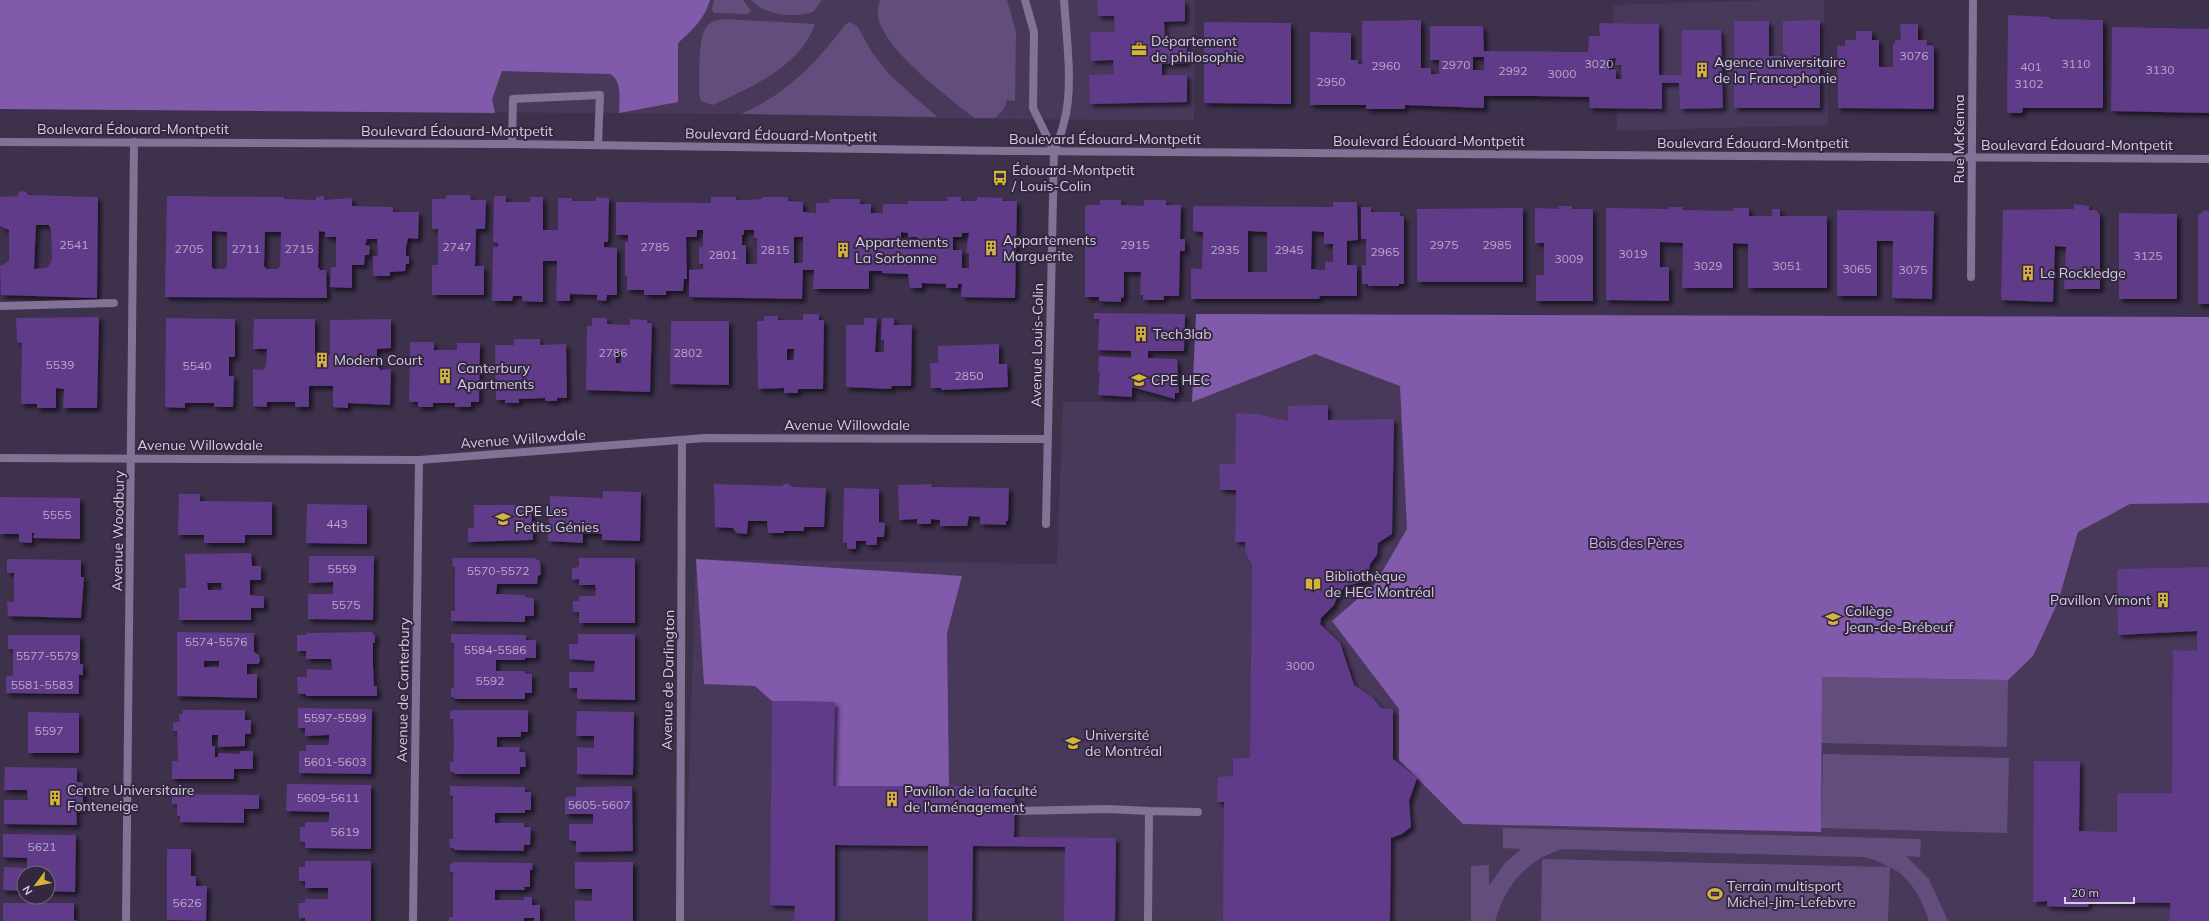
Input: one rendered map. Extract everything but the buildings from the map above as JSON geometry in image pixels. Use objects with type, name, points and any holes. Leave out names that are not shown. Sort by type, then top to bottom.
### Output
[{"type":"street","points":[[1025,0],[1034,32],[1033,108],[1054,151]]},
{"type":"street","name":"Avenue Louis-Colin","points":[[1046,524],[1054,151],[1065,121],[1067,101],[1068,55],[1064,0]]},
{"type":"street","name":"Rue McKenna","points":[[1971,277],[1973,0]]},
{"type":"street","points":[[512,144],[513,99],[600,95],[598,145]]},
{"type":"street","name":"Boulevard Édouard-Montpetit","points":[[0,142],[512,144],[1054,151],[2209,159]]},
{"type":"street","name":"Avenue Woodbury","points":[[126,921],[132,458],[134,142]]},
{"type":"street","points":[[0,306],[114,303]]},
{"type":"street","name":"Avenue Willowdale","points":[[0,458],[419,460],[682,440],[1047,439]]},
{"type":"street","name":"Avenue de Darlington","points":[[680,921],[682,440]]},
{"type":"street","name":"Avenue de Canterbury","points":[[413,921],[419,460]]},
{"type":"street","points":[[1014,811],[1107,809],[1198,812]]},
{"type":"street","points":[[1148,921],[1149,811]]},
{"type":"shaded area","points":[[0,0],[1195,0],[1194,120],[985,119],[741,114],[0,109]]},
{"type":"shaded area","points":[[714,0],[743,0],[751,11],[748,14],[714,13],[712,9]]},
{"type":"shaded area","points":[[751,0],[822,0],[813,12],[789,15],[764,9]]},
{"type":"shaded area","points":[[880,0],[1007,0],[1016,32],[1015,101],[1007,100],[1004,109],[995,118],[974,118],[920,74],[895,48],[885,34],[879,21],[878,10]]},
{"type":"shaded area","points":[[1824,0],[1828,125],[1617,131],[1613,5]]},
{"type":"shaded area","points":[[724,19],[815,24],[808,39],[786,64],[758,83],[713,105],[701,101],[699,94],[700,49],[707,26],[717,20]]},
{"type":"shaded area","points":[[850,22],[857,26],[873,54],[890,75],[937,117],[741,114],[758,106],[787,87],[812,65],[846,24]]},
{"type":"shaded area","points":[[1196,314],[2209,317],[2209,921],[684,921],[696,559],[1057,564],[1063,402],[1192,402]]},
{"type":"shaded area","points":[[1822,677],[2008,680],[2007,747],[1821,743]]},
{"type":"shaded area","points":[[1823,754],[2009,758],[2007,833],[1821,828]]},
{"type":"shaded area","name":"Terrain multisport Michel-Jim-Lefebvre","points":[[1503,828],[1921,839],[1920,857],[1906,856],[1929,879],[1948,921],[1929,921],[1919,897],[1910,883],[1890,867],[1888,921],[1541,921],[1542,859],[1889,867],[1875,860],[1863,857],[1563,849],[1539,860],[1528,867],[1519,876],[1511,885],[1505,896],[1495,921],[1471,921],[1471,866],[1489,865],[1489,886],[1505,863],[1521,849],[1503,848]]},
{"type":"green space","points":[[0,0],[710,0],[701,19],[678,43],[678,102],[619,113],[619,86],[614,77],[610,74],[502,71],[492,99],[495,113],[0,109]]},
{"type":"green space","name":"Bois des Pères","points":[[1196,314],[2209,317],[2209,503],[2130,504],[2078,532],[2058,602],[2033,656],[2008,680],[1822,677],[1821,832],[1463,824],[1399,760],[1399,709],[1332,621],[1375,584],[1407,529],[1400,386],[1315,354],[1192,402]]},
{"type":"green space","points":[[696,559],[962,576],[947,633],[949,787],[833,786],[835,702],[772,701],[755,686],[704,684]]},
{"type":"place","name":"Département de philosophie","points":[[1139,49]]},
{"type":"place","name":"Agence universitaire de la Francophonie","points":[[1702,70]]},
{"type":"place","name":"Édouard-Montpetit / Louis-Colin","points":[[1000,178]]},
{"type":"place","name":"Appartements Marguerite","points":[[991,248]]},
{"type":"place","name":"Appartements La Sorbonne","points":[[843,250]]},
{"type":"place","name":"Le Rockledge","points":[[2028,273]]},
{"type":"place","name":"Tech3lab","points":[[1141,334]]},
{"type":"place","name":"Modern Court","points":[[322,360]]},
{"type":"place","name":"Canterbury Apartments","points":[[445,376]]},
{"type":"place","name":"CPE HEC","points":[[1139,380]]},
{"type":"place","name":"CPE Les Petits Génies","points":[[503,519]]},
{"type":"place","name":"Bibliothèque de HEC Montréal","points":[[1313,584]]},
{"type":"place","name":"Pavillon Vimont","points":[[2163,600]]},
{"type":"place","name":"Collège Jean-de-Brébeuf","points":[[1833,619]]},
{"type":"place","name":"Université de Montréal","points":[[1073,743]]},
{"type":"place","name":"Centre Universitaire Fonteneige","points":[[55,798]]},
{"type":"place","name":"Pavillon de la faculté de l'aménagement","points":[[892,799]]},
{"type":"place","name":"Terrain multisport Michel-Jim-Lefebvre","points":[[1715,894]]}]
